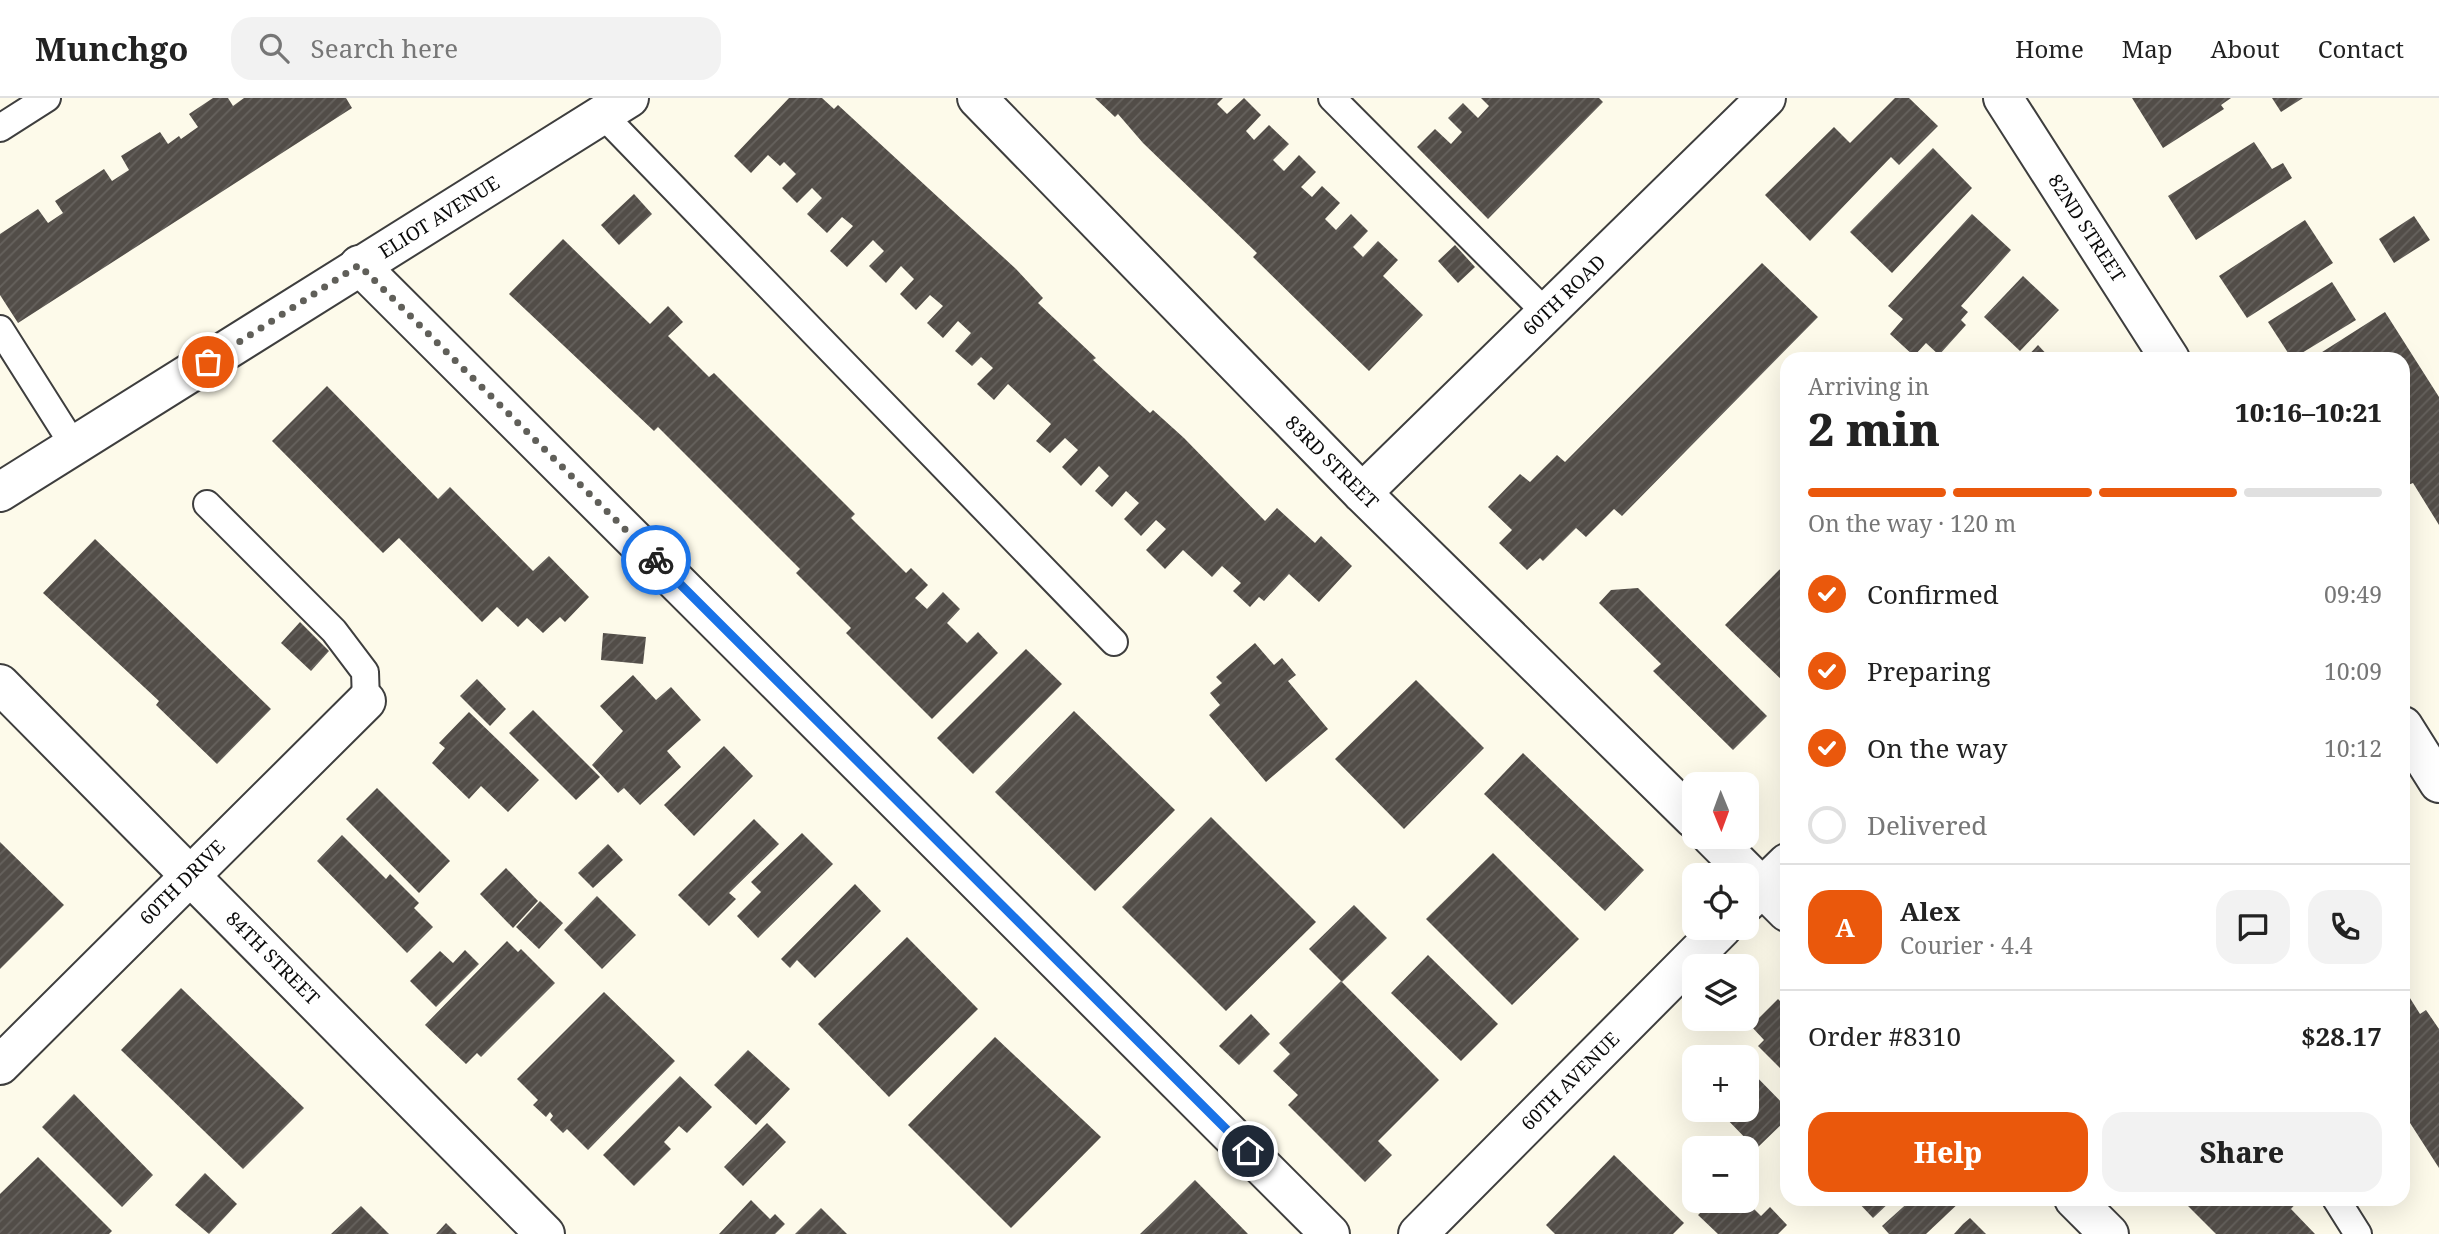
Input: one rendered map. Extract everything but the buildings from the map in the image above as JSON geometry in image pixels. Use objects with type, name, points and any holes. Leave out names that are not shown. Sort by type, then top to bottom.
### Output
[{"type":"street","name":"83RD STREET","points":[[977,98],[1362,493],[1682,808]]},
{"type":"street","name":"60TH ROAD","points":[[1362,493],[1766,98]]},
{"type":"street","name":"82ND STREET","points":[[2003,98],[2166,352]]},
{"type":"street","name":"ELIOT AVENUE","points":[[0,492],[359,265],[616,107]]},
{"type":"street","points":[[359,265],[1330,1234]]},
{"type":"street","name":"84TH STREET","points":[[0,684],[545,1234]]},
{"type":"street","name":"60TH DRIVE","points":[[0,1065],[366,701]]},
{"type":"street","points":[[2410,737],[2439,783]]},
{"type":"street","points":[[1725,849],[1771,891]]},
{"type":"street","name":"60TH AVENUE","points":[[1418,1234],[1710,940]]},
{"type":"street","points":[[2081,1206],[2109,1234]]},
{"type":"lane","points":[[0,128],[47,98]]},
{"type":"lane","points":[[1332,98],[1546,313]]},
{"type":"lane","points":[[616,107],[1114,642]]},
{"type":"lane","points":[[0,329],[74,446]]},
{"type":"lane","points":[[207,504],[334,631],[365,672],[366,701]]},
{"type":"lane","points":[[2340,1206],[2358,1234]]},
{"type":"way so far","points":[[208,362],[359,265],[656,560]]},
{"type":"route","points":[[656,560],[1248,1151]]}]
